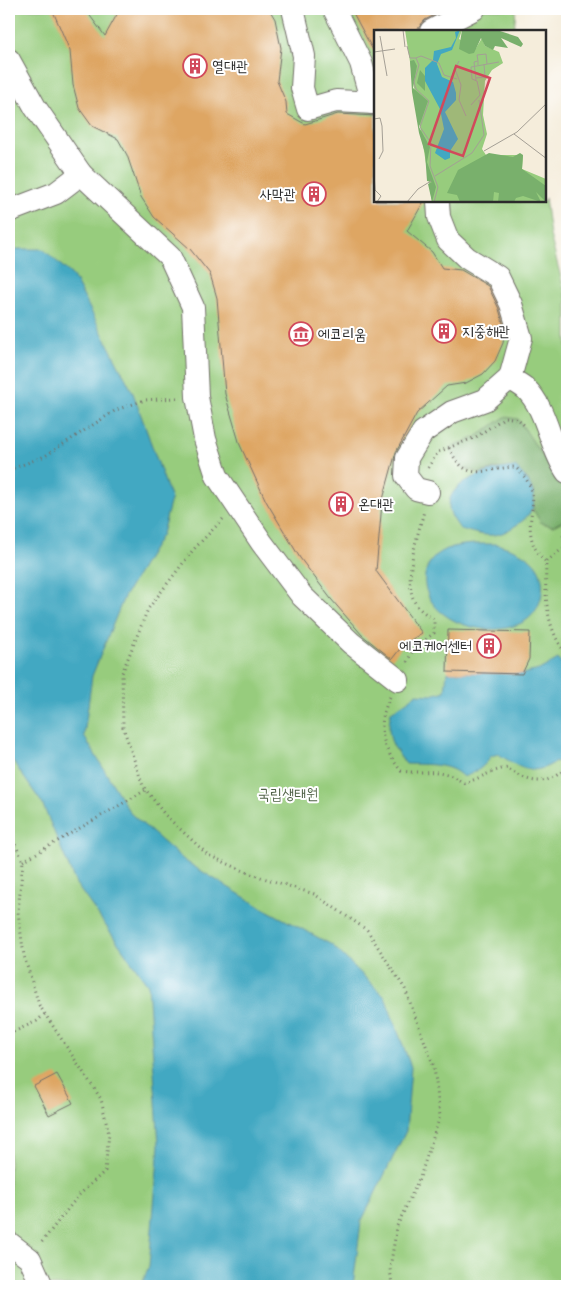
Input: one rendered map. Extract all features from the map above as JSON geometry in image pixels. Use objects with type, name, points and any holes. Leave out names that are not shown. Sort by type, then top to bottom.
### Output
[{"type":"street","points":[[293,9],[304,56],[302,88],[308,109],[336,101],[373,103],[369,64],[334,9]]},
{"type":"street","points":[[433,30],[474,9]]},
{"type":"street","points":[[9,60],[36,107],[82,174],[170,257],[193,307],[197,397],[205,439],[217,476],[302,596],[351,643],[398,680]]},
{"type":"street","points":[[9,211],[56,192],[82,174]]},
{"type":"street","points":[[428,492],[416,489],[406,476],[407,458],[423,432],[452,412],[485,400],[510,378],[521,338],[512,304],[498,277],[467,258],[448,240],[439,217],[438,202]]},
{"type":"street","points":[[510,378],[526,389],[539,406],[550,441],[567,472]]},
{"type":"street","points":[[9,1243],[30,1259],[42,1286]]},
{"type":"path","points":[[9,470],[46,456],[116,410],[145,400],[197,397]]},
{"type":"path","points":[[527,429],[518,419],[505,417],[476,437],[438,452],[428,466],[428,492],[411,562],[410,586],[417,607],[434,619],[434,633],[413,650],[382,716],[382,735],[388,754],[401,771],[417,773],[438,770],[452,775],[464,784],[483,777],[493,770],[507,768],[526,780],[543,780],[561,773],[567,767]]},
{"type":"path","points":[[449,448],[455,460],[464,468],[480,473],[497,468],[515,467],[526,477],[534,493],[531,528],[534,547],[546,562],[546,607],[554,630],[567,655]]},
{"type":"path","points":[[236,505],[193,550],[148,609],[122,673],[123,728],[146,790],[165,815],[208,855],[251,874],[314,894],[367,930],[405,989],[434,1067],[440,1116],[420,1177],[397,1226],[390,1268],[392,1286]]},
{"type":"path","points":[[546,562],[567,545],[563,537],[567,519]]},
{"type":"path","points":[[23,861],[146,790]]},
{"type":"path","points":[[9,831],[23,861],[18,912],[24,956],[39,1005],[101,1099],[109,1134],[105,1171],[80,1195],[50,1230],[30,1259]]},
{"type":"path","points":[[9,1034],[37,1021],[45,1014]]},
{"type":"green space","name":"국립생태원","points":[[9,9],[516,9],[514,30],[374,30],[374,202],[546,202],[550,235],[567,301],[567,1286],[9,1286]]},
{"type":"green space","points":[[505,417],[518,419],[567,493],[567,519],[553,526],[541,523],[533,509],[534,493],[526,477],[497,468],[480,473],[464,468],[455,460],[449,448],[476,437]]},
{"type":"water","points":[[9,249],[43,249],[73,276],[133,393],[171,499],[162,534],[124,597],[92,676],[84,736],[130,813],[185,861],[259,906],[332,945],[385,997],[411,1067],[406,1131],[361,1222],[353,1286],[141,1286],[149,1266],[159,1145],[148,985],[76,884],[42,803],[9,756]]},
{"type":"water","points":[[515,467],[528,481],[534,497],[530,512],[524,519],[508,530],[494,535],[460,529],[452,517],[449,508],[450,498],[455,490],[473,477]]},
{"type":"water","points":[[471,544],[496,544],[522,553],[535,564],[542,579],[542,595],[536,610],[525,621],[506,628],[495,629],[473,627],[445,615],[430,599],[426,590],[426,572],[430,563],[437,555],[453,547]]},
{"type":"water","name":"에코케어센터","points":[[558,659],[567,670],[567,752],[559,761],[544,768],[530,770],[518,766],[498,754],[491,756],[486,763],[472,774],[463,777],[457,772],[444,767],[406,764],[393,746],[389,728],[391,712],[417,694],[432,695],[445,691],[447,672],[522,674],[539,670]]},
{"type":"building","points":[[52,9],[85,9],[105,36],[120,9],[269,9],[275,19],[281,48],[277,81],[286,102],[287,114],[305,124],[338,114],[374,116],[374,202],[423,202],[407,231],[432,252],[442,268],[461,270],[488,286],[499,309],[505,330],[503,343],[495,361],[483,374],[466,383],[447,386],[417,413],[396,452],[382,503],[376,571],[422,633],[403,645],[392,659],[362,635],[331,599],[300,558],[266,501],[240,445],[225,394],[217,298],[210,274],[190,249],[154,217],[141,197],[127,155],[118,139],[92,126],[79,108],[73,85],[70,51]]},
{"type":"building","points":[[351,9],[446,9],[425,20],[417,30],[374,30],[374,52]]},
{"type":"building","name":"에코케어센터","points":[[448,630],[530,632],[529,659],[522,674],[447,672]]},
{"type":"building","points":[[57,1074],[73,1103],[49,1115],[34,1086]]},
{"type":"place","name":"열대관","points":[[195,66]]},
{"type":"place","name":"사막관","points":[[314,194]]},
{"type":"place","name":"지중해관","points":[[444,331]]},
{"type":"place","name":"에코리움","points":[[301,334]]},
{"type":"place","name":"온대관","points":[[341,504]]},
{"type":"place","name":"에코케어센터","points":[[489,646]]}]
